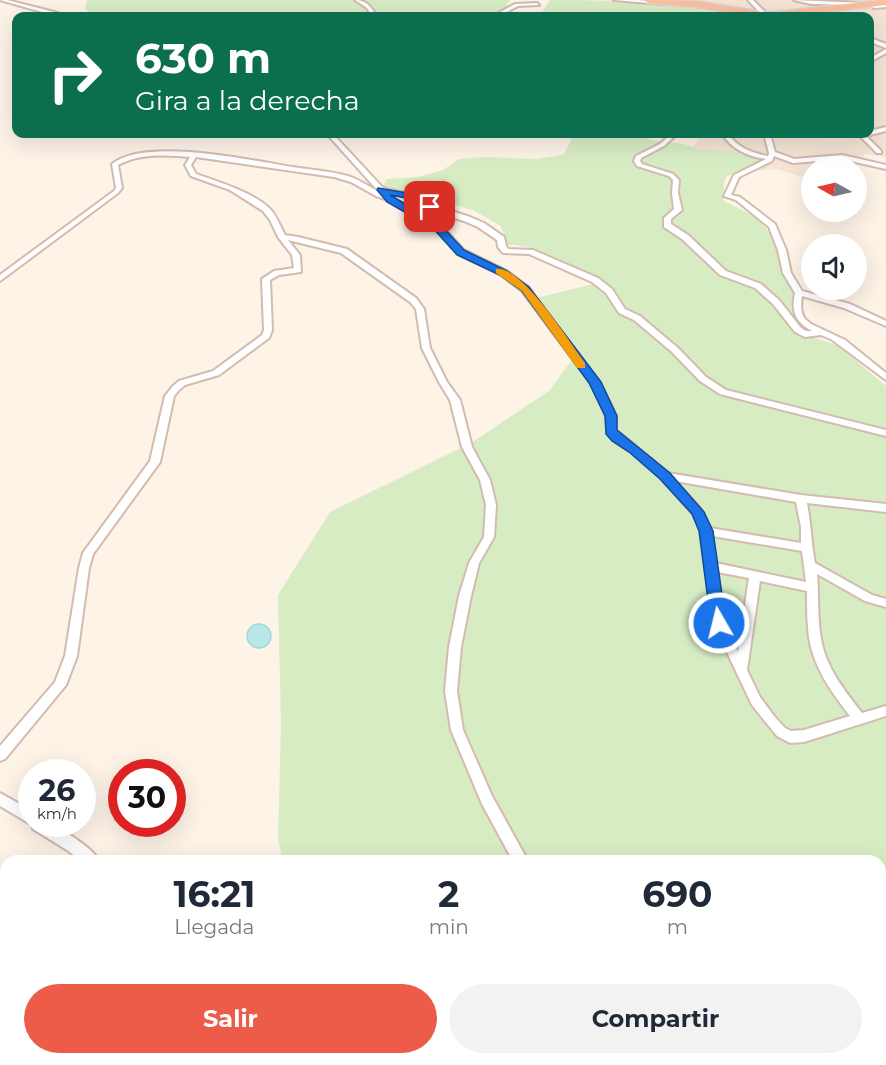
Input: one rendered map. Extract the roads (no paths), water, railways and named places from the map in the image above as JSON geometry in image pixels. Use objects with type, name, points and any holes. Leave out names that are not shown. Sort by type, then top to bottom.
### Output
[{"type":"highway","points":[[648,0],[671,1],[742,12]]},
{"type":"highway","points":[[801,12],[886,4]]},
{"type":"street","points":[[1,0],[48,12]]},
{"type":"street","points":[[357,0],[369,7],[372,12]]},
{"type":"street","points":[[616,0],[657,3],[671,1]]},
{"type":"street","points":[[750,0],[762,12]]},
{"type":"street","points":[[796,0],[811,3],[830,1],[868,4]]},
{"type":"street","points":[[504,12],[517,5],[537,4]]},
{"type":"street","points":[[334,138],[390,200]]},
{"type":"street","points":[[670,138],[661,148],[643,153],[637,161],[639,165],[671,176],[676,180],[675,193],[678,210],[668,219],[667,225],[685,237],[723,273],[758,286],[776,302],[798,330],[805,334],[819,332]]},
{"type":"street","points":[[728,138],[743,151],[792,161],[842,157],[886,167]]},
{"type":"street","points":[[768,138],[771,156]]},
{"type":"street","points":[[864,138],[879,152]]},
{"type":"street","points":[[0,279],[116,192],[119,188],[115,164],[120,158],[137,155],[194,155],[230,158],[342,176],[437,226],[461,252],[504,273],[525,289],[595,382],[611,416],[610,431],[665,476],[697,512],[706,531],[719,623],[756,701],[781,732],[790,737],[804,736],[886,711]]},
{"type":"street","points":[[0,755],[60,685],[71,656],[88,553],[155,462],[170,396],[182,383],[216,373],[266,336],[268,330],[266,279],[277,273],[295,272],[299,267],[296,255],[282,237],[266,208],[232,189],[193,175],[188,165],[194,155]]},
{"type":"street","points":[[771,156],[764,164],[736,176],[726,194],[744,202],[772,226],[782,250],[787,273],[799,293],[796,308],[800,317],[819,332],[842,342],[886,378]]},
{"type":"street","points":[[381,190],[410,196],[430,207],[481,225],[501,239],[502,247],[506,251],[530,252],[595,280],[609,291],[622,311],[637,318],[675,350],[703,379],[723,392],[886,434]]},
{"type":"street","points":[[282,237],[344,251],[413,300],[420,309],[426,348],[455,400],[467,447],[485,480],[491,504],[489,537],[474,563],[465,596],[455,647],[451,691],[458,730],[487,800],[518,855]]},
{"type":"street","points":[[799,293],[847,306],[886,324]]},
{"type":"street","points":[[665,476],[801,499],[886,508]]},
{"type":"street","points":[[801,499],[806,527],[806,548],[812,566],[816,640],[831,683],[860,719]]},
{"type":"street","points":[[706,531],[806,548]]},
{"type":"street","points":[[711,566],[813,588]]},
{"type":"street","points":[[812,566],[869,598],[886,603]]},
{"type":"street","points":[[741,671],[755,576]]},
{"type":"street","points":[[0,799],[18,810]]},
{"type":"street","points":[[59,837],[84,855]]},
{"type":"water","points":[[259,624],[268,627],[271,636],[268,645],[259,648],[250,645],[247,636],[250,627]]}]
